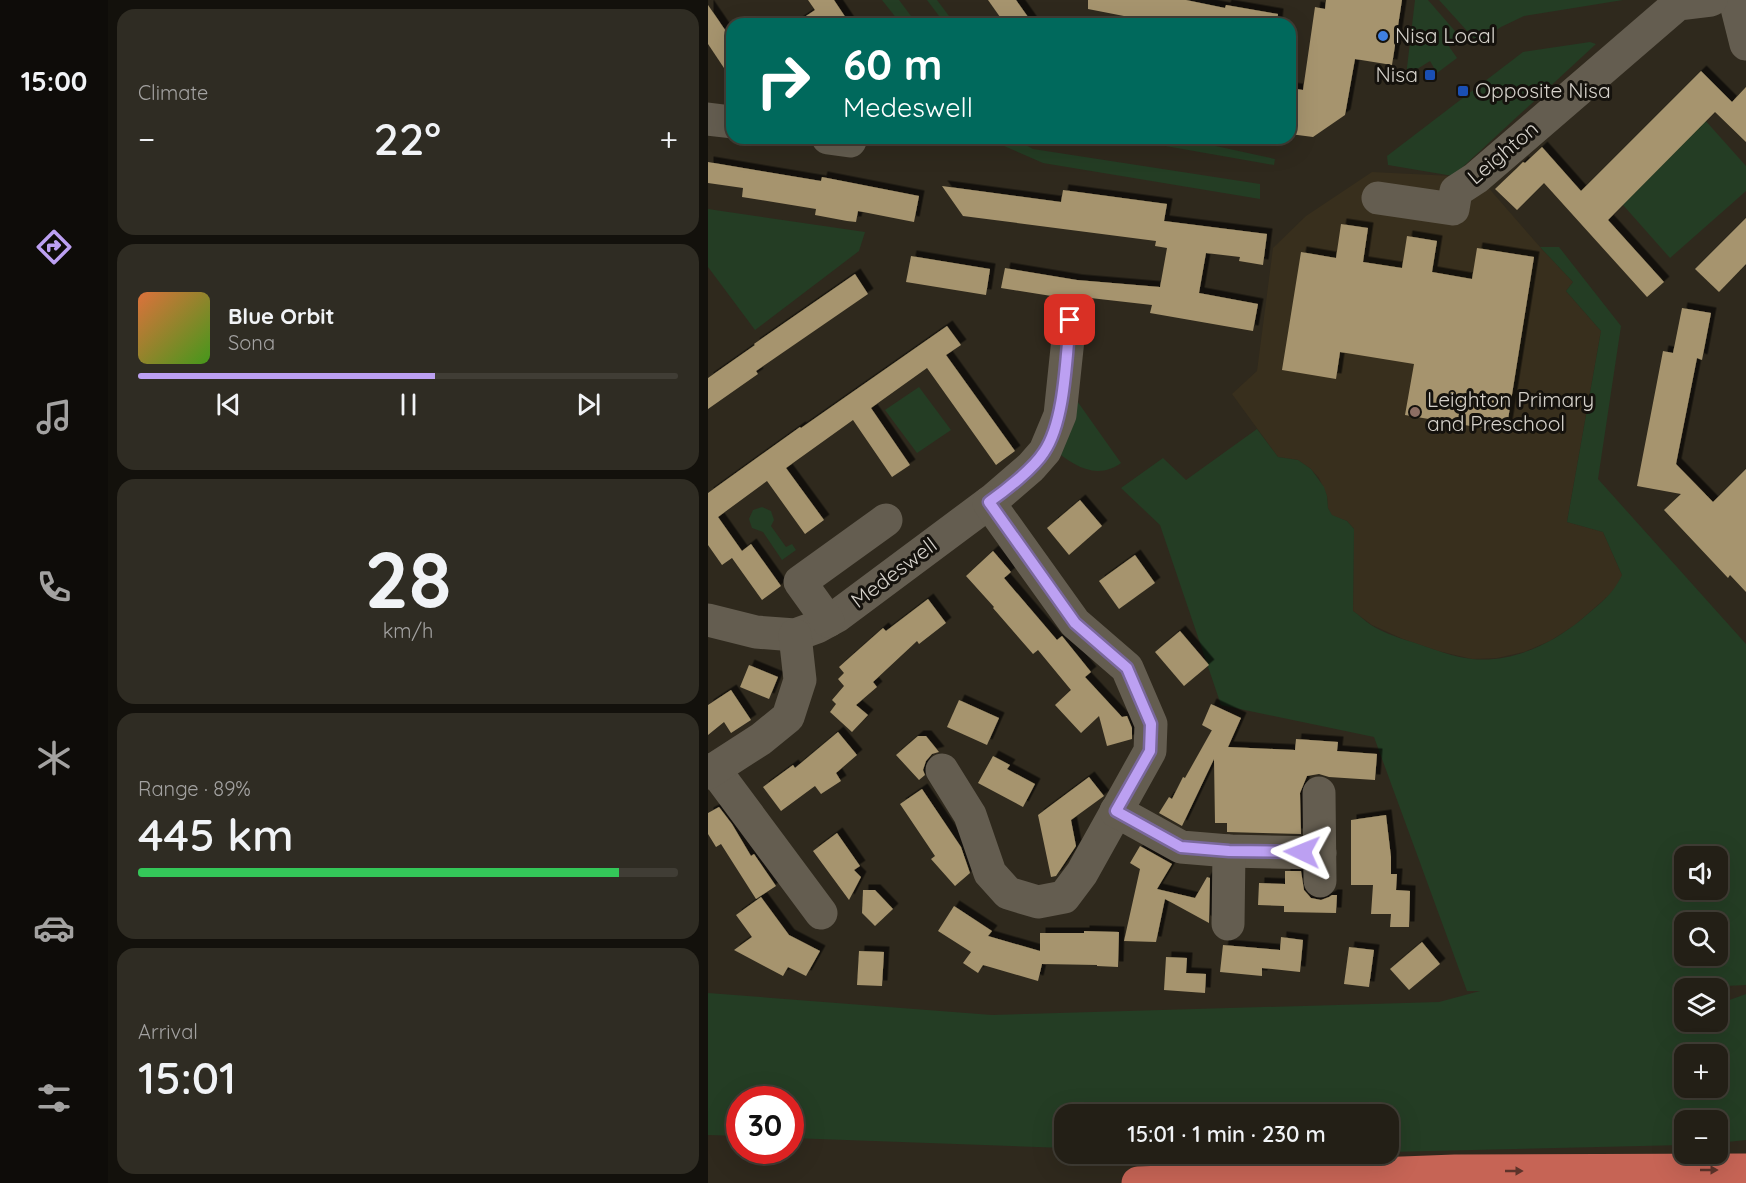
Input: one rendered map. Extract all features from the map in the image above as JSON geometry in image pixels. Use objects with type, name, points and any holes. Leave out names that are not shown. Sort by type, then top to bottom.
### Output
[{"type":"highway","points":[[1138,1183],[1455,1171],[1746,1170]]},
{"type":"street","name":"Leighton","points":[[1378,198],[1453,209],[1456,191],[1476,178],[1678,4],[1711,0]]},
{"type":"street","points":[[1735,0],[1746,44]]},
{"type":"street","points":[[708,119],[726,121]]},
{"type":"street","name":"Medeswell","points":[[708,620],[756,632],[795,635],[817,627],[837,616],[989,502],[1031,467],[1045,451],[1060,415],[1070,320]]},
{"type":"street","points":[[942,770],[957,819],[990,873],[1008,893],[1038,902],[1064,897],[1082,873],[1150,751],[1151,724],[1127,668],[1075,623],[989,502]]},
{"type":"street","points":[[828,621],[800,582],[886,520]]},
{"type":"street","points":[[795,635],[800,680],[788,717],[760,739],[711,771],[821,913]]},
{"type":"street","points":[[1116,811],[1181,847],[1229,851],[1320,867],[1319,793]]},
{"type":"street","points":[[1228,924],[1229,851]]},
{"type":"shaded area","name":"Leighton Primary and Preschool","points":[[1372,172],[1453,176],[1486,185],[1573,282],[1566,291],[1601,331],[1567,522],[1603,532],[1622,575],[1615,590],[1575,625],[1550,641],[1524,652],[1497,658],[1472,659],[1438,651],[1372,625],[1353,611],[1354,529],[1347,521],[1332,516],[1319,478],[1311,469],[1298,460],[1278,457],[1232,394],[1257,371],[1273,248],[1306,216]]},
{"type":"green space","points":[[882,0],[899,0],[912,18],[896,18]]},
{"type":"green space","points":[[927,0],[937,0],[950,18],[940,18]]},
{"type":"green space","points":[[1415,0],[1428,0],[1461,38],[1448,45],[1457,58],[1437,73],[1430,61],[1406,76]]},
{"type":"green space","points":[[1439,0],[1623,0],[1524,16],[1501,27],[1478,43]]},
{"type":"green space","points":[[1590,42],[1596,44],[1453,176],[1388,165],[1387,156],[1523,52]]},
{"type":"green space","points":[[1704,119],[1746,166],[1746,191],[1670,258],[1616,197]]},
{"type":"green space","points":[[1002,144],[1024,144],[1033,149],[1260,184],[1260,199],[1043,163]]},
{"type":"green space","points":[[1154,144],[1206,144],[1275,159],[1274,165]]},
{"type":"green space","points":[[708,209],[865,232],[859,251],[755,330],[708,267]]},
{"type":"green space","points":[[1540,247],[1559,247],[1621,326],[1598,479],[1746,644],[1746,985],[1728,986],[1728,978],[1674,978],[1674,1032],[1728,1032],[1728,1001],[1746,994],[1746,1140],[1728,1142],[1728,1110],[1674,1110],[1674,1145],[1399,1152],[1399,1104],[1054,1104],[1054,1148],[804,1138],[804,1086],[726,1086],[726,1136],[708,1135],[708,993],[992,1015],[1439,1002],[1480,991],[1467,991],[1374,737],[1221,705],[1160,525],[1121,488],[1163,458],[1186,480],[1257,429],[1278,457],[1298,460],[1311,469],[1324,487],[1328,508],[1332,515],[1347,521],[1354,529],[1353,611],[1369,623],[1400,638],[1458,657],[1472,659],[1502,658],[1545,644],[1570,628],[1599,604],[1614,589],[1622,575],[1603,532],[1567,522],[1601,331],[1566,291],[1573,282]]},
{"type":"green space","points":[[919,387],[951,430],[917,453],[885,410]]},
{"type":"green space","points":[[1070,391],[1121,463],[1103,471],[1094,471],[1077,465],[1053,449]]},
{"type":"green space","points":[[762,507],[771,511],[774,520],[771,526],[786,547],[792,544],[796,550],[782,560],[763,532],[752,528],[749,519],[753,510]]},
{"type":"building","points":[[808,0],[834,0],[846,18],[803,18],[815,10]]},
{"type":"building","points":[[988,0],[1016,0],[1029,18],[1001,18]]},
{"type":"building","points":[[1088,0],[1186,0],[1225,8],[1226,5],[1278,14],[1278,18],[1129,18],[1088,9]]},
{"type":"building","points":[[1326,0],[1402,0],[1392,65],[1355,59],[1345,115],[1313,137],[1296,135],[1296,89],[1303,90],[1315,7],[1325,9]]},
{"type":"building","points":[[708,5],[726,31],[726,71],[708,44]]},
{"type":"building","points":[[1701,71],[1732,102],[1746,87],[1746,142],[1715,112],[1608,220],[1664,282],[1647,297],[1544,183],[1517,210],[1495,189],[1542,147],[1581,191]]},
{"type":"building","points":[[708,162],[821,181],[822,177],[919,196],[914,222],[858,211],[856,222],[847,221],[815,215],[816,209],[742,197],[743,188],[708,183]]},
{"type":"building","points":[[942,186],[1061,202],[1063,190],[1167,204],[1164,221],[1267,234],[1263,265],[1239,261],[1240,257],[1206,253],[1199,293],[1258,304],[1253,331],[1150,313],[1152,305],[1064,295],[1064,298],[1001,288],[1005,268],[1077,280],[1160,287],[1167,248],[1155,246],[1156,241],[963,216]]},
{"type":"building","points":[[1746,218],[1746,264],[1719,292],[1695,269]]},
{"type":"building","points":[[1341,224],[1368,228],[1363,262],[1402,268],[1407,236],[1437,241],[1432,272],[1472,279],[1477,248],[1534,257],[1506,432],[1405,415],[1414,364],[1340,352],[1336,379],[1282,370],[1301,252],[1336,258]]},
{"type":"building","points":[[911,256],[990,269],[986,295],[906,282]]},
{"type":"building","points":[[855,274],[868,294],[756,371],[758,374],[708,409],[708,378]]},
{"type":"building","points":[[1682,308],[1711,313],[1702,360],[1697,358],[1676,464],[1713,502],[1746,469],[1746,592],[1730,575],[1728,578],[1664,510],[1681,494],[1637,486],[1663,351],[1673,353]]},
{"type":"building","points":[[947,326],[961,345],[946,355],[1015,451],[996,465],[927,368],[871,408],[910,465],[892,477],[853,420],[786,468],[824,520],[805,534],[767,481],[718,517],[742,551],[751,544],[781,586],[762,600],[732,558],[722,565],[708,545],[708,493]]},
{"type":"building","points":[[1080,500],[1102,526],[1069,555],[1047,528]]},
{"type":"building","points":[[993,551],[1011,572],[1004,578],[1057,640],[1062,636],[1091,672],[1085,677],[1122,717],[1127,716],[1132,728],[1132,739],[1107,746],[1099,716],[1081,733],[1055,705],[1071,690],[1038,650],[1033,654],[966,576]]},
{"type":"building","points":[[1135,555],[1155,583],[1119,609],[1099,581]]},
{"type":"building","points":[[928,599],[946,623],[919,644],[917,641],[873,682],[877,687],[856,705],[868,715],[852,732],[830,712],[836,704],[832,700],[844,686],[838,679],[844,673],[839,667],[883,628],[886,631]]},
{"type":"building","points":[[1180,631],[1209,665],[1184,686],[1155,652]]},
{"type":"building","points":[[749,665],[778,677],[769,699],[740,687]]},
{"type":"building","points":[[731,690],[751,720],[731,733],[724,722],[708,735],[708,705]]},
{"type":"building","points":[[959,700],[999,718],[987,745],[947,727]]},
{"type":"building","points":[[1211,704],[1241,718],[1228,747],[1295,750],[1296,739],[1338,742],[1337,751],[1377,754],[1375,780],[1329,777],[1319,774],[1307,776],[1300,793],[1301,834],[1227,832],[1227,823],[1215,823],[1214,759],[1182,826],[1159,813],[1169,797],[1172,799],[1212,730],[1202,725]]},
{"type":"building","points":[[838,732],[857,755],[836,773],[841,781],[821,794],[815,786],[781,811],[763,787],[793,765],[795,768]]},
{"type":"building","points":[[918,736],[926,736],[939,752],[932,754],[926,761],[923,770],[925,775],[919,780],[896,755]]},
{"type":"building","points":[[993,756],[1010,765],[1007,769],[1035,784],[1023,807],[978,783]]},
{"type":"building","points":[[1089,777],[1104,796],[1071,820],[1076,846],[1056,876],[1051,877],[1038,815]]},
{"type":"building","points":[[922,789],[961,847],[970,873],[955,886],[931,859],[935,856],[900,804]]},
{"type":"building","points":[[719,807],[751,856],[754,854],[776,886],[756,899],[721,844],[716,847],[708,834],[708,813]]},
{"type":"building","points":[[1386,815],[1391,874],[1397,874],[1396,890],[1410,891],[1409,927],[1390,927],[1391,914],[1371,914],[1373,885],[1351,885],[1351,820]]},
{"type":"building","points":[[837,833],[860,866],[854,870],[861,877],[849,900],[813,851]]},
{"type":"building","points":[[1140,846],[1172,864],[1157,889],[1195,898],[1207,877],[1210,878],[1209,923],[1165,899],[1156,942],[1124,941],[1140,869],[1130,863]]},
{"type":"building","points":[[1285,871],[1301,871],[1304,890],[1311,898],[1321,900],[1337,895],[1336,913],[1284,912],[1284,906],[1258,905],[1259,883],[1285,884]]},
{"type":"building","points":[[863,890],[875,890],[893,909],[875,926],[862,913]]},
{"type":"building","points":[[761,897],[789,935],[820,951],[806,976],[788,967],[783,976],[734,950],[752,937],[736,915]]},
{"type":"building","points":[[954,906],[992,931],[988,936],[1040,951],[1040,933],[1119,932],[1118,967],[1042,964],[1038,981],[983,965],[978,973],[963,963],[971,952],[938,931]]},
{"type":"building","points":[[1281,937],[1303,940],[1300,972],[1262,968],[1262,976],[1220,972],[1223,945],[1280,950]]},
{"type":"building","points":[[1422,942],[1440,964],[1409,990],[1390,969]]},
{"type":"building","points":[[1349,947],[1374,950],[1369,987],[1344,984]]},
{"type":"building","points":[[859,951],[884,952],[882,986],[857,985]]},
{"type":"building","points":[[1166,957],[1187,958],[1186,973],[1206,974],[1205,993],[1164,990]]},
{"type":"place","name":"Nisa Local","points":[[1383,36]]},
{"type":"place","name":"Nisa","points":[[1430,75]]},
{"type":"place","name":"Opposite Nisa","points":[[1463,91]]},
{"type":"place","name":"Leighton Primary and Preschool","points":[[1415,412]]},
{"type":"route","points":[[1070,320],[1060,415],[1045,451],[1031,467],[989,502],[1075,623],[1127,668],[1151,724],[1150,751],[1116,811],[1181,847],[1229,851],[1302,852]]}]
